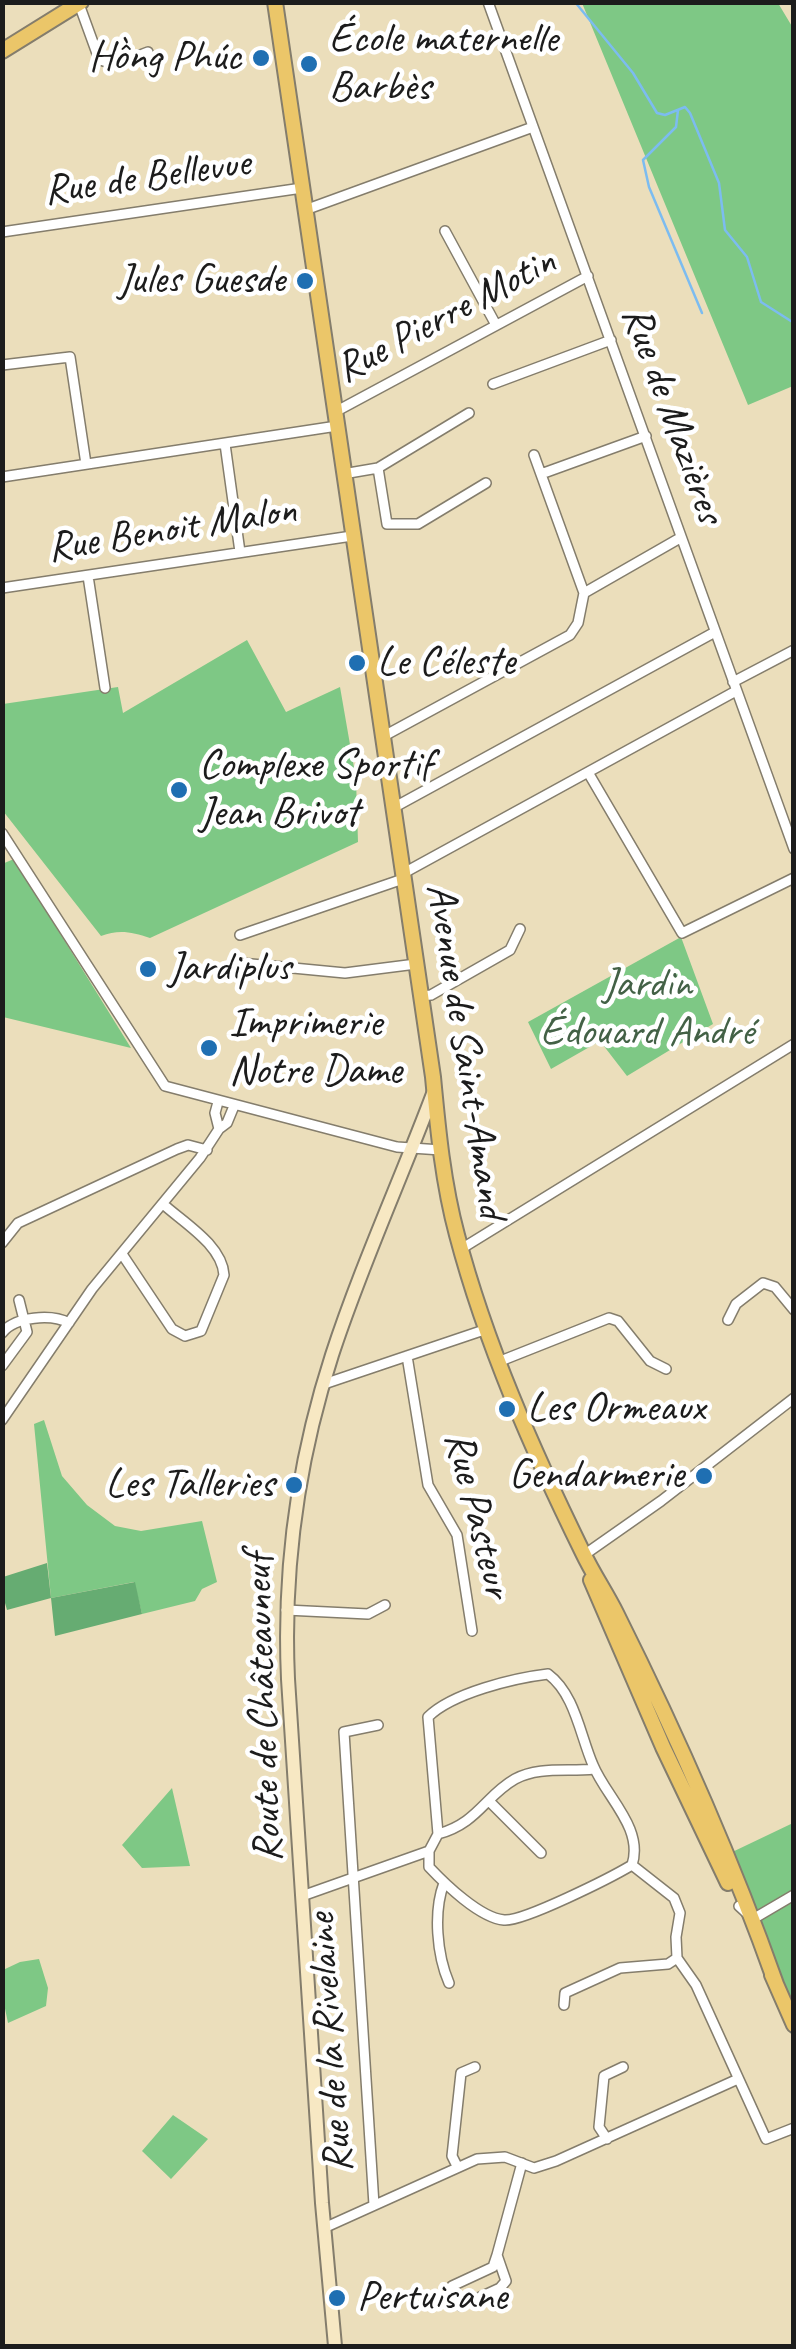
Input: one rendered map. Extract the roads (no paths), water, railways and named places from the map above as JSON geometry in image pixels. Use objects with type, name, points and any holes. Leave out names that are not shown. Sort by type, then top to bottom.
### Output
[{"type":"main road","name":"Avenue de Saint-Amand","points":[[275,2],[441,1150],[461,1248],[498,1362],[584,1555],[596,1597],[753,1919],[776,1984]]},
{"type":"main road","points":[[2,51],[80,3]]},
{"type":"main road","name":"Route de Châteauneuf","points":[[335,2346],[324,2228],[286,1610],[292,1522],[324,1384],[434,1092]]},
{"type":"main road","name":"Avenue de Saint-Amand","points":[[694,1797],[794,2025]]},
{"type":"street","name":"Rue de Mazières","points":[[488,2],[794,849]]},
{"type":"street","points":[[80,3],[99,59],[118,63],[148,52]]},
{"type":"street","points":[[305,210],[533,127]]},
{"type":"street","name":"Rue de Bellevue","points":[[2,232],[302,188]]},
{"type":"street","points":[[444,231],[496,326]]},
{"type":"street","name":"Rue Pierre Motin","points":[[2,477],[224,444],[336,420],[588,276]]},
{"type":"street","points":[[493,384],[611,340]]},
{"type":"street","points":[[2,365],[70,357],[86,464]]},
{"type":"street","points":[[343,474],[378,468],[469,413]]},
{"type":"street","points":[[541,474],[646,436]]},
{"type":"street","points":[[224,444],[240,552]]},
{"type":"street","points":[[384,736],[570,635],[578,623],[584,593],[534,455]]},
{"type":"street","points":[[378,468],[388,524],[418,524],[486,483]]},
{"type":"street","name":"Rue Benoit Malon","points":[[2,588],[352,536]]},
{"type":"street","points":[[584,593],[680,538]]},
{"type":"street","points":[[88,576],[105,688]]},
{"type":"street","points":[[393,808],[715,632]]},
{"type":"street","points":[[240,935],[403,877],[589,774],[794,650]]},
{"type":"street","points":[[589,774],[682,933],[794,878]]},
{"type":"street","points":[[2,833],[159,1080],[172,1089],[218,1102],[410,1150],[441,1150]]},
{"type":"street","points":[[421,996],[430,995],[510,950],[520,928]]},
{"type":"street","points":[[241,963],[345,973],[416,964]]},
{"type":"street","points":[[461,1248],[794,1044]]},
{"type":"street","points":[[218,1102],[219,1129]]},
{"type":"street","points":[[2,1420],[92,1289],[227,1123],[234,1106]]},
{"type":"street","points":[[2,1244],[18,1223],[177,1149],[188,1145],[206,1150]]},
{"type":"street","points":[[122,1254],[172,1329],[185,1336],[201,1331],[224,1268],[216,1251],[163,1204]]},
{"type":"street","points":[[728,1320],[736,1304],[763,1283],[775,1287],[794,1310]]},
{"type":"street","points":[[2,1366],[27,1332],[19,1300]]},
{"type":"street","points":[[2,1333],[8,1326],[25,1321],[58,1317],[69,1323]]},
{"type":"street","points":[[498,1362],[610,1318],[618,1321],[650,1361],[666,1368]]},
{"type":"street","points":[[324,1384],[487,1328]]},
{"type":"street","name":"Rue Pasteur","points":[[407,1356],[428,1485],[457,1535],[472,1631]]},
{"type":"street","points":[[584,1555],[648,1511],[794,1398]]},
{"type":"street","points":[[286,1610],[368,1614],[385,1605]]},
{"type":"street","points":[[548,1674],[560,1684],[594,1769],[629,1828],[636,1852],[632,1865],[506,1921],[490,1916],[444,1883],[429,1867],[429,1851],[438,1834],[428,1717],[441,1704],[529,1676],[548,1674]]},
{"type":"street","name":"Rue de la Rivelaine","points":[[374,2204],[344,1732],[378,1725]]},
{"type":"street","points":[[438,1834],[459,1828],[515,1779],[543,1771],[594,1769]]},
{"type":"street","points":[[490,1802],[541,1853]]},
{"type":"street","points":[[302,1896],[429,1851]]},
{"type":"street","points":[[632,1865],[674,1898],[680,1912],[677,1958],[696,1985],[766,2140],[794,2128]]},
{"type":"street","points":[[444,1883],[438,1898],[441,1964],[449,1983]]},
{"type":"street","points":[[739,1906],[753,1919],[794,1895]]},
{"type":"street","points":[[564,2005],[565,1994],[620,1968],[668,1964],[677,1958]]},
{"type":"street","points":[[456,2166],[452,2156],[461,2073],[475,2067]]},
{"type":"street","points":[[606,2139],[598,2127],[604,2076],[623,2067]]},
{"type":"street","points":[[324,2228],[477,2159],[506,2157],[534,2168],[738,2078]]},
{"type":"street","points":[[497,2255],[506,2281],[500,2288],[460,2306],[452,2286],[493,2267],[522,2164]]},
{"type":"waterway","points":[[575,2],[633,73],[657,113],[665,115],[685,107],[690,113],[719,183],[725,230],[747,257],[761,302],[794,323]]},
{"type":"waterway","points":[[678,110],[676,127],[643,160],[649,187],[702,313]]},
{"type":"place","name":"Hồng Phúc","points":[[261,58]]},
{"type":"place","name":"École maternelle Barbès","points":[[309,64]]},
{"type":"place","name":"Jules Guesde","points":[[305,281]]},
{"type":"place","name":"Le Céleste","points":[[357,663]]},
{"type":"place","name":"Complexe Sportif Jean Brivot","points":[[179,790]]},
{"type":"place","name":"Jardiplus","points":[[148,969]]},
{"type":"place","name":"Imprimerie Notre Dame","points":[[209,1048]]},
{"type":"place","name":"Les Ormeaux","points":[[507,1409]]},
{"type":"place","name":"Gendarmerie","points":[[704,1476]]},
{"type":"place","name":"Les Talleries","points":[[294,1485]]},
{"type":"place","name":"Pertuisane","points":[[337,2298]]},
{"type":"park label","name":"Jardin Édouard André","points":[[647,1009]]}]
